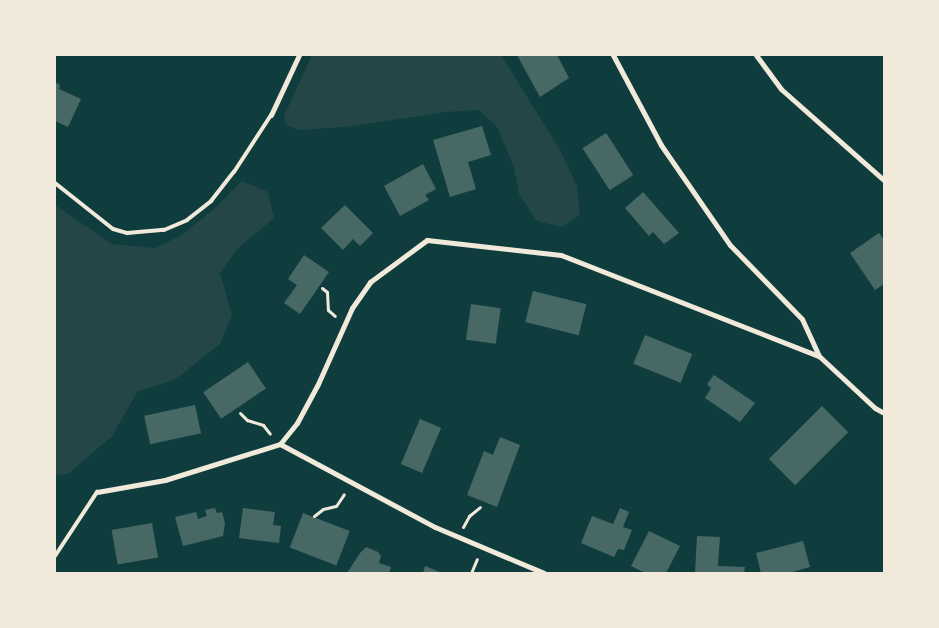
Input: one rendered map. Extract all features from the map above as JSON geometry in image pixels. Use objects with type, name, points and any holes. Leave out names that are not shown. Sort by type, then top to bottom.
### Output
[{"type":"street","points":[[271,115],[299,55]]},
{"type":"street","points":[[613,55],[661,145],[730,245],[802,319],[820,356],[875,408],[884,413]]},
{"type":"street","points":[[756,55],[781,89],[884,180]]},
{"type":"street","points":[[97,492],[165,480],[278,442],[305,407],[352,308],[370,282],[427,240],[561,255],[820,356]]},
{"type":"street","points":[[278,442],[435,526],[544,573]]},
{"type":"lane","points":[[55,183],[113,229],[127,233],[164,230],[187,220],[211,201],[239,165],[271,115]]},
{"type":"lane","points":[[55,556],[97,492]]},
{"type":"path","points":[[322,288],[327,292],[328,310],[334,316]]},
{"type":"path","points":[[240,413],[247,420],[262,425],[278,442]]},
{"type":"path","points":[[314,516],[323,509],[336,506],[344,494]]},
{"type":"path","points":[[462,528],[469,516],[480,507]]},
{"type":"path","points":[[471,573],[477,560]]},
{"type":"shaded area","points":[[312,55],[501,55],[560,150],[577,186],[580,215],[562,227],[537,221],[519,194],[514,167],[497,127],[479,110],[446,112],[345,127],[298,130],[286,125],[284,116]]},
{"type":"shaded area","points":[[242,181],[268,192],[274,218],[238,248],[220,273],[232,315],[220,344],[174,380],[138,391],[112,436],[68,474],[55,475],[55,205],[112,244],[155,248],[180,236],[214,209]]},
{"type":"building","points":[[517,55],[557,55],[569,78],[540,97]]},
{"type":"building","points":[[55,82],[60,85],[59,89],[81,99],[68,127],[55,121]]},
{"type":"building","points":[[482,126],[491,155],[468,162],[476,189],[450,197],[433,140]]},
{"type":"building","points":[[606,133],[633,175],[610,190],[583,148]]},
{"type":"building","points":[[423,164],[436,189],[425,195],[429,200],[400,216],[384,186]]},
{"type":"building","points":[[643,192],[679,233],[664,244],[653,232],[649,236],[625,208]]},
{"type":"building","points":[[345,205],[373,233],[360,246],[353,239],[343,250],[321,228]]},
{"type":"building","points":[[879,233],[884,240],[884,284],[875,290],[850,253]]},
{"type":"building","points":[[304,255],[329,272],[300,314],[284,303],[297,285],[288,279]]},
{"type":"building","points":[[533,291],[586,304],[579,335],[525,322]]},
{"type":"building","points":[[471,304],[501,308],[496,344],[466,340]]},
{"type":"building","points":[[645,335],[692,354],[681,383],[633,364]]},
{"type":"building","points":[[248,362],[266,389],[221,419],[203,392]]},
{"type":"building","points":[[714,375],[755,403],[740,422],[705,398],[711,388],[707,384]]},
{"type":"building","points":[[195,405],[201,433],[150,444],[144,416]]},
{"type":"building","points":[[822,406],[848,432],[795,485],[769,459]]},
{"type":"building","points":[[420,419],[441,428],[422,473],[401,464]]},
{"type":"building","points":[[500,437],[520,445],[497,507],[467,495],[484,451],[493,455]]},
{"type":"building","points":[[215,508],[217,513],[222,512],[225,523],[223,536],[183,546],[175,517],[196,512],[198,519],[207,516],[205,510]]},
{"type":"building","points":[[243,508],[275,512],[273,525],[281,526],[279,543],[239,538]]},
{"type":"building","points":[[620,508],[629,512],[623,527],[632,530],[624,550],[618,549],[614,557],[581,543],[592,516],[613,524]]},
{"type":"building","points":[[303,513],[350,531],[336,565],[290,548]]},
{"type":"building","points":[[152,523],[158,557],[118,565],[112,530]]},
{"type":"building","points":[[649,531],[680,546],[666,573],[645,573],[631,566]]},
{"type":"building","points":[[697,536],[720,537],[718,566],[745,567],[744,573],[695,573]]},
{"type":"building","points":[[803,541],[810,567],[789,573],[761,573],[756,553]]},
{"type":"building","points":[[366,547],[378,552],[381,556],[379,563],[391,567],[389,573],[347,573]]},
{"type":"building","points":[[425,566],[442,573],[423,573]]}]
